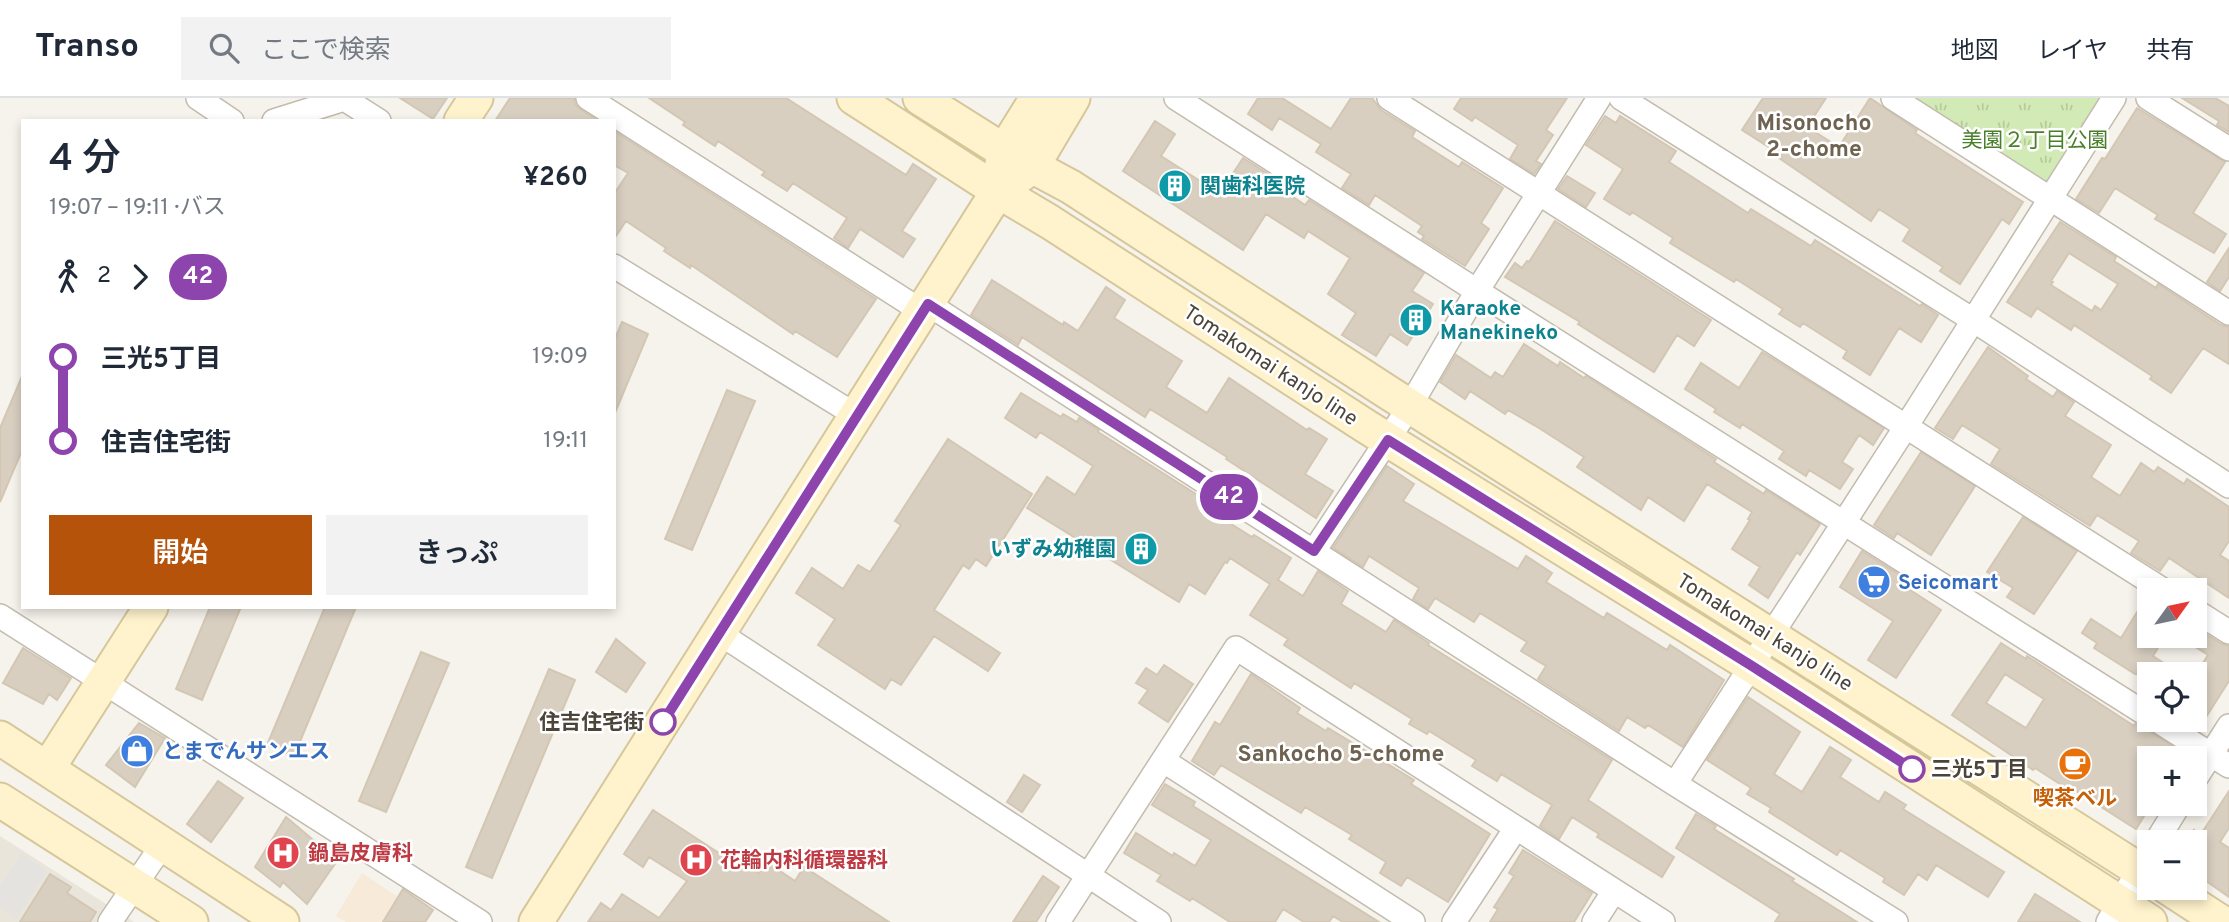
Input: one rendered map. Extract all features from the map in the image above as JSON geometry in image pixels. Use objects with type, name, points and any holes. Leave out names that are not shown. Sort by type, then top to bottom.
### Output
[{"type":"main road","points":[[462,119],[476,98]]},
{"type":"main road","name":"Tomakomai kanjo line","points":[[854,98],[1388,440],[1752,666],[2114,913],[2150,922]]},
{"type":"main road","name":"Tomakomai kanjo line","points":[[919,98],[1018,159],[1070,187],[1770,635],[2137,860]]},
{"type":"main road","points":[[1018,159],[1037,98]]},
{"type":"main road","points":[[536,922],[1018,159],[1073,98]]},
{"type":"main road","points":[[48,768],[150,609]]},
{"type":"main road","points":[[0,738],[282,922]]},
{"type":"main road","points":[[0,800],[191,922]]},
{"type":"main road","points":[[2187,900],[2221,922]]},
{"type":"street","points":[[198,98],[229,119]]},
{"type":"street","points":[[588,98],[1314,551],[1675,784],[1896,922]]},
{"type":"street","points":[[1176,98],[1477,292],[2137,708]]},
{"type":"street","points":[[1389,98],[2144,578]]},
{"type":"street","points":[[1314,551],[1410,406],[1477,292],[1600,98]]},
{"type":"street","points":[[1621,98],[1973,320],[2229,486]]},
{"type":"street","points":[[1675,784],[2114,98]]},
{"type":"street","points":[[2148,98],[2229,149]]},
{"type":"street","points":[[280,119],[343,99],[376,119]]},
{"type":"street","points":[[1897,99],[2229,313]]},
{"type":"street","points":[[616,267],[857,416]]},
{"type":"street","points":[[0,616],[480,922]]},
{"type":"street","points":[[2207,618],[2229,632]]},
{"type":"street","points":[[719,633],[1159,922]]},
{"type":"street","points":[[1058,922],[1236,648],[1663,922]]},
{"type":"street","points":[[2176,732],[2220,760],[2229,726]]},
{"type":"street","points":[[1164,761],[1413,922]]},
{"type":"street","points":[[1454,922],[1516,828]]},
{"type":"street","points":[[110,922],[163,844]]},
{"type":"street","points":[[2114,913],[2137,879]]},
{"type":"street","points":[[1594,922],[1614,891]]},
{"type":"shaded area","points":[[0,836],[134,922],[0,922]]},
{"type":"shaded area","points":[[21,854],[47,871],[17,918],[0,907],[0,886]]},
{"type":"shaded area","points":[[362,873],[398,897],[383,922],[346,922],[336,916]]},
{"type":"green space","name":"美園２丁目公園","points":[[1901,98],[2114,98],[2050,200]]},
{"type":"building","points":[[400,98],[447,98],[433,119]]},
{"type":"building","points":[[510,98],[574,98],[580,109],[595,119],[496,119]]},
{"type":"building","points":[[649,98],[786,98],[906,175],[913,164],[936,179],[902,231],[915,239],[903,257],[860,229],[848,248],[834,238],[847,218],[793,183],[787,191],[762,175],[765,172],[718,141],[715,146]]},
{"type":"building","points":[[1258,98],[1282,98],[1331,129],[1351,98],[1372,98],[1381,110],[1415,131],[1412,137],[1459,167],[1462,162],[1503,188],[1481,223],[1489,229],[1465,266],[1422,239],[1424,236],[1418,232],[1422,226],[1375,195],[1369,205],[1342,188],[1351,174],[1316,152],[1321,144],[1279,118],[1272,130],[1248,114]]},
{"type":"building","points":[[1461,98],[1567,98],[1546,130],[1553,135],[1536,161],[1541,164],[1534,174],[1510,159],[1518,145],[1475,117],[1472,121],[1454,109]]},
{"type":"building","points":[[1763,98],[1826,98],[1807,127],[1839,147],[1870,98],[1917,130],[1915,133],[2023,202],[2009,224],[2002,219],[1960,284],[1940,271],[1943,267],[1903,241],[1910,229],[1879,209],[1871,221],[1742,130]]},
{"type":"building","points":[[2182,98],[2215,98],[2229,106],[2229,132],[2217,125],[2219,121]]},
{"type":"building","points":[[2137,108],[2225,162],[2193,213],[2226,234],[2214,253],[2155,219],[2158,215],[2115,188],[2099,213],[2076,199]]},
{"type":"building","points":[[1605,116],[1616,123],[1620,116],[1676,151],[1669,162],[1748,213],[1751,209],[1811,246],[1815,240],[1938,315],[1921,342],[1899,328],[1870,375],[1843,358],[1847,351],[1803,323],[1800,327],[1779,314],[1783,309],[1736,279],[1734,282],[1670,243],[1673,238],[1632,212],[1630,215],[1604,199],[1623,169],[1586,145]]},
{"type":"building","points":[[1155,121],[1175,134],[1161,156],[1220,193],[1243,158],[1278,180],[1275,185],[1305,205],[1309,200],[1424,273],[1412,291],[1433,304],[1407,345],[1390,334],[1376,356],[1342,335],[1356,313],[1328,294],[1350,258],[1308,231],[1304,238],[1266,214],[1243,250],[1123,171]]},
{"type":"building","points":[[616,132],[876,299],[837,357],[795,331],[793,334],[691,265],[690,268],[626,221],[616,236],[616,191],[628,173],[616,166]]},
{"type":"building","points":[[1567,176],[1595,193],[1586,207],[1558,189]]},
{"type":"building","points":[[1555,221],[1711,320],[1694,346],[1677,335],[1654,372],[1578,324],[1580,322],[1505,277],[1515,263],[1522,268],[1529,262]]},
{"type":"building","points":[[2060,222],[2116,257],[2114,261],[2156,288],[2158,284],[2221,325],[2229,327],[2229,364],[2203,348],[2171,393],[2150,379],[2152,376],[2074,325],[2071,330],[2037,308],[2031,317],[2007,302]],"holes":[[[2069,253],[2118,284],[2101,310],[2095,306],[2092,311],[2051,285],[2051,281]]]},
{"type":"building","points":[[2229,248],[2229,277],[2220,291],[2207,282]]},
{"type":"building","points":[[992,280],[1063,325],[1064,322],[1078,331],[1106,287],[1125,300],[1114,318],[1182,361],[1166,387],[1207,413],[1229,378],[1307,430],[1309,428],[1327,439],[1305,474],[1333,491],[1316,518],[1226,459],[1227,457],[1150,409],[1145,417],[1022,337],[1018,345],[971,315]]},
{"type":"building","points":[[622,322],[648,334],[616,410],[616,336]]},
{"type":"building","points":[[1524,344],[1558,366],[1560,362],[1584,378],[1586,376],[1716,459],[1714,462],[1764,494],[1766,490],[1820,524],[1800,555],[1797,552],[1768,598],[1749,585],[1760,567],[1732,549],[1752,512],[1707,484],[1684,521],[1648,497],[1641,510],[1577,467],[1584,457],[1539,428],[1508,410],[1505,414],[1470,391],[1465,399],[1440,382],[1456,355],[1491,378],[1495,372],[1503,377]]},
{"type":"building","points":[[1988,347],[2028,376],[2026,379],[2053,397],[2057,391],[2074,402],[2065,416],[2111,445],[2091,477],[2120,496],[2141,463],[2154,472],[2158,467],[2184,484],[2187,479],[2229,507],[2229,541],[2220,555],[2229,561],[2229,598],[2207,583],[2207,578],[2199,578],[2169,558],[2160,571],[2131,553],[2139,541],[2097,515],[2090,526],[1991,464],[2000,449],[1962,425],[1953,439],[1935,428]]},
{"type":"building","points":[[1762,352],[1884,428],[1873,445],[1859,435],[1842,462],[1853,469],[1840,489],[1809,470],[1806,476],[1779,459],[1784,451],[1742,424],[1740,428],[1714,412],[1716,409],[1685,389],[1701,363],[1739,388]]},
{"type":"building","points":[[21,379],[21,453],[0,502],[0,428]]},
{"type":"building","points":[[727,390],[755,401],[692,550],[665,539]]},
{"type":"building","points":[[1021,393],[1061,417],[1063,414],[1077,422],[1079,418],[1099,430],[1098,432],[1207,501],[1204,507],[1291,558],[1278,580],[1303,596],[1318,571],[1348,591],[1341,604],[1386,632],[1394,620],[1429,643],[1428,645],[1612,760],[1588,800],[1674,857],[1662,877],[1597,837],[1599,834],[1572,817],[1559,839],[1540,826],[1552,805],[1501,774],[1497,781],[1472,766],[1476,760],[1429,731],[1427,734],[1409,724],[1412,719],[1354,683],[1351,688],[1284,645],[1288,639],[1250,615],[1270,584],[1230,558],[1205,594],[1189,584],[1179,602],[1027,508],[1047,477],[1075,495],[1093,466],[1040,432],[1036,438],[1005,418]]},
{"type":"building","points":[[948,439],[1032,494],[986,566],[976,559],[969,569],[963,565],[934,610],[1000,653],[988,671],[934,636],[901,685],[891,679],[885,689],[818,645],[835,619],[796,593],[812,568],[843,589],[858,565],[870,572],[901,525],[895,521]]},
{"type":"building","points":[[1921,452],[1975,486],[1931,555],[1897,533],[1894,538],[1874,525]]},
{"type":"building","points":[[1387,466],[1414,484],[1403,501],[1518,569],[1526,556],[1552,573],[1546,582],[1604,618],[1607,613],[1667,650],[1670,645],[1724,680],[1683,747],[1648,725],[1645,728],[1627,717],[1619,731],[1538,679],[1546,666],[1521,651],[1527,642],[1480,613],[1474,622],[1435,598],[1428,609],[1413,599],[1419,588],[1369,556],[1363,567],[1333,548]]},
{"type":"building","points":[[2023,517],[2077,551],[2034,614],[2007,597],[2013,588],[1987,572]]},
{"type":"building","points":[[1862,551],[1908,580],[1904,586],[1941,610],[1896,678],[1868,660],[1893,621],[1840,587]]},
{"type":"building","points":[[209,609],[240,609],[202,700],[176,689]]},
{"type":"building","points":[[324,609],[355,609],[294,756],[267,745]]},
{"type":"building","points":[[2137,612],[2137,648],[2158,648],[2153,656],[2162,662],[2137,662],[2135,674],[2094,648],[2097,643],[2082,633],[2091,619],[2121,638]]},
{"type":"building","points":[[2207,635],[2229,646],[2229,681],[2207,715],[2207,662],[2204,662],[2208,655],[2197,648],[2207,648]]},
{"type":"building","points":[[616,639],[645,663],[626,692],[596,672]]},
{"type":"building","points":[[2001,643],[2026,659],[2027,656],[2134,726],[2137,725],[2137,732],[2151,732],[2172,746],[2137,746],[2137,816],[2144,816],[2136,829],[2076,791],[2074,793],[2035,768],[2033,770],[1952,715]],"holes":[[[2005,674],[2044,699],[2026,728],[1986,703]]]},
{"type":"building","points":[[23,648],[71,678],[57,700],[49,694],[43,704],[3,683]]},
{"type":"building","points":[[421,652],[449,663],[386,812],[359,801]]},
{"type":"building","points":[[1164,665],[1193,684],[1168,722],[1139,703],[1148,690],[1136,683],[1146,668],[1157,675]]},
{"type":"building","points":[[549,669],[575,680],[492,878],[466,867]]},
{"type":"building","points":[[1251,674],[1300,708],[1297,713],[1326,731],[1328,728],[1414,780],[1411,784],[1490,834],[1448,902],[1407,877],[1401,886],[1380,873],[1386,862],[1349,839],[1352,835],[1305,807],[1301,813],[1221,765],[1214,775],[1192,761],[1215,722],[1220,725]]},
{"type":"building","points":[[1748,697],[1800,732],[1774,774],[1802,792],[1830,747],[1851,760],[1840,777],[1879,802],[1885,792],[1906,805],[1903,809],[2004,872],[1988,897],[1936,865],[1927,880],[1918,874],[1904,895],[1883,882],[1885,878],[1840,850],[1837,855],[1769,812],[1771,808],[1747,794],[1751,788],[1707,760]]},
{"type":"building","name":"とまでんサンエス","points":[[139,723],[165,738],[135,787],[106,765]]},
{"type":"building","points":[[1024,775],[1040,785],[1022,812],[1007,802]]},
{"type":"building","points":[[218,781],[243,798],[211,842],[187,824]]},
{"type":"building","points":[[1165,784],[1195,802],[1193,806],[1379,922],[1343,922],[1333,916],[1329,922],[1304,922],[1283,909],[1275,922],[1230,922],[1192,898],[1190,901],[1157,881],[1161,875],[1124,853],[1136,833],[1195,866],[1211,840],[1152,805]]},
{"type":"building","points":[[2229,791],[2229,828],[2220,842],[2229,848],[2229,897],[2207,882],[2207,830],[2204,830]]},
{"type":"building","points":[[653,810],[722,855],[724,851],[759,873],[766,862],[795,881],[804,867],[889,922],[588,922],[601,903],[611,910],[622,894],[659,918],[687,881],[649,857],[643,867],[624,854]]},
{"type":"building","points":[[1696,814],[1716,826],[1714,829],[1857,922],[1775,922],[1780,914],[1676,848]]},
{"type":"building","points":[[286,817],[339,858],[307,904],[283,882],[280,887],[255,867]]},
{"type":"building","points":[[1523,850],[1592,893],[1574,922],[1490,922],[1498,909],[1494,907],[1514,876],[1509,873]]},
{"type":"building","points":[[50,874],[71,887],[67,893],[96,912],[90,922],[20,922]]},
{"type":"building","points":[[1043,876],[1059,887],[1036,922],[1013,922]]},
{"type":"building","points":[[403,889],[433,910],[425,922],[383,922]]},
{"type":"building","points":[[2035,894],[2056,907],[2080,922],[2018,922]]},
{"type":"bus line","name":"42","points":[[663,722],[928,304],[1314,551],[1388,440],[1752,666],[1912,769]]},
{"type":"place","name":"関歯科医院","points":[[1175,186]]},
{"type":"place","name":"Karaoke Manekineko","points":[[1416,320]]},
{"type":"place","name":"いずみ幼稚園","points":[[1141,549]]},
{"type":"place","name":"Seicomart","points":[[1874,582]]},
{"type":"place","name":"住吉住宅街","points":[[663,722]]},
{"type":"place","name":"とまでんサンエス","points":[[137,751]]},
{"type":"place","name":"喫茶ベル","points":[[2075,764]]},
{"type":"place","name":"三光5丁目","points":[[1912,769]]},
{"type":"place","name":"鍋島皮膚科","points":[[283,853]]},
{"type":"place","name":"花輪内科循環器科","points":[[696,860]]},
{"type":"district","name":"Misonocho 2-chome","points":[[1814,135]]},
{"type":"district","name":"Sankocho 5-chome","points":[[1341,753]]}]
